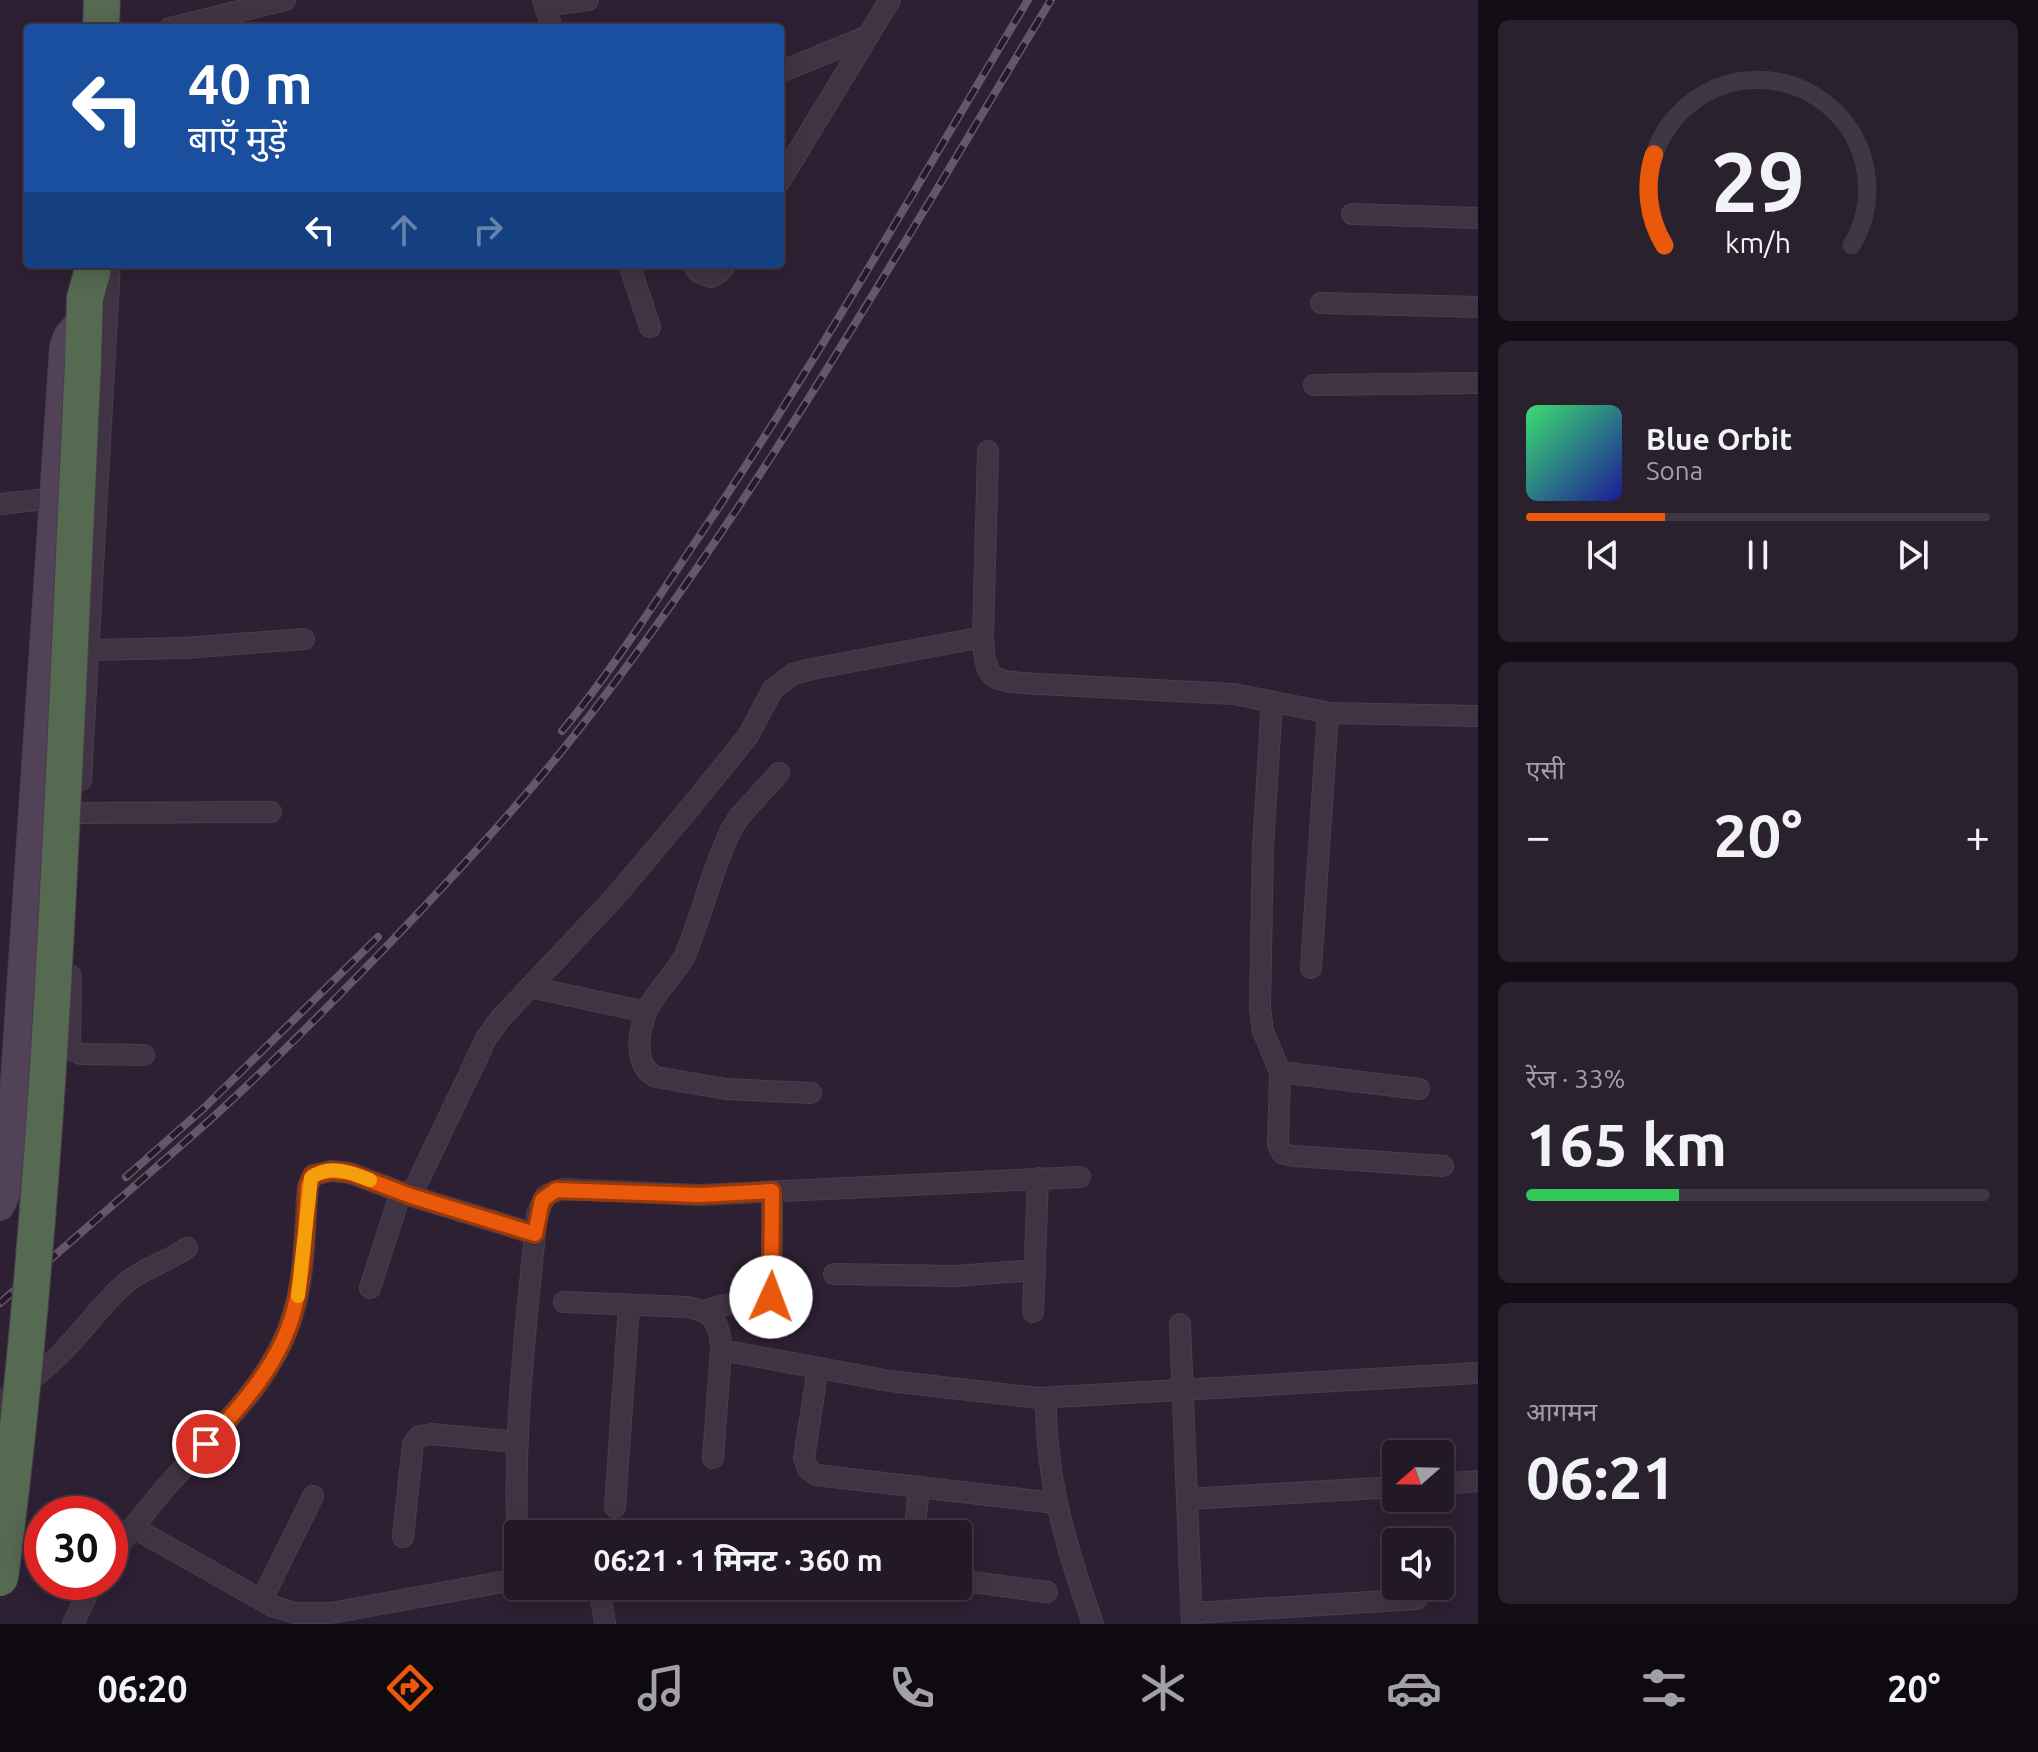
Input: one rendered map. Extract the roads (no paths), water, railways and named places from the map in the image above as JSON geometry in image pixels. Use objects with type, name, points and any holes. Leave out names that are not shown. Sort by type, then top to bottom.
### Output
[{"type":"highway","points":[[78,24],[79,0]]},
{"type":"highway","points":[[101,24],[102,0]]},
{"type":"highway","points":[[0,1578],[15,1462],[46,1111],[87,293],[73,273],[73,268]]},
{"type":"street","points":[[186,24],[285,0]]},
{"type":"street","points":[[551,24],[544,3],[588,0]]},
{"type":"street","points":[[784,174],[890,0]]},
{"type":"street","points":[[784,70],[868,36]]},
{"type":"street","points":[[1352,214],[1478,218]]},
{"type":"street","points":[[110,268],[69,1045],[72,1051],[81,1054],[144,1055]]},
{"type":"street","points":[[630,268],[650,327]]},
{"type":"street","points":[[695,268],[711,277],[723,268]]},
{"type":"street","points":[[0,1206],[9,1171],[64,348],[87,293]]},
{"type":"street","points":[[1321,303],[1478,307]]},
{"type":"street","points":[[1314,385],[1478,383]]},
{"type":"street","points":[[988,451],[983,637],[985,667],[992,676],[1104,688],[1234,694],[1328,713],[1478,716]]},
{"type":"street","points":[[0,504],[55,498]]},
{"type":"street","points":[[370,1288],[406,1194],[487,1037],[500,1019],[614,898],[689,809],[748,736],[773,689],[793,674],[812,669],[983,637]]},
{"type":"street","points":[[90,650],[184,648],[304,639]]},
{"type":"street","points":[[1272,702],[1263,847],[1260,1009],[1263,1031],[1280,1072],[1278,1138],[1283,1154],[1443,1166]]},
{"type":"street","points":[[1311,968],[1328,713]]},
{"type":"street","points":[[779,773],[732,828],[685,955],[646,1012],[640,1050],[643,1067],[648,1073],[682,1083],[727,1089],[811,1093]]},
{"type":"street","points":[[79,813],[271,812]]},
{"type":"street","points":[[530,987],[646,1012]]},
{"type":"street","points":[[1280,1072],[1419,1089]]},
{"type":"street","points":[[128,1535],[236,1411],[281,1345],[298,1295],[311,1178],[322,1172],[342,1171],[535,1234]]},
{"type":"street","points":[[516,1520],[517,1442],[535,1234],[542,1200],[556,1190],[700,1195],[1080,1177]]},
{"type":"street","points":[[1033,1312],[1038,1178]]},
{"type":"street","points":[[703,1311],[735,1303],[761,1305],[769,1301],[772,1292],[772,1191]]},
{"type":"street","points":[[0,1403],[63,1352],[122,1285],[136,1274],[170,1260],[187,1248]]},
{"type":"street","points":[[834,1274],[956,1276],[1035,1270]]},
{"type":"street","points":[[564,1302],[688,1307],[713,1317],[719,1326],[721,1350],[713,1458]]},
{"type":"street","points":[[615,1507],[629,1305]]},
{"type":"street","points":[[1180,1324],[1192,1619],[1406,1600]]},
{"type":"street","points":[[721,1350],[890,1381],[1046,1398],[1478,1373]]},
{"type":"street","points":[[818,1368],[804,1458],[808,1469],[821,1477],[1055,1503]]},
{"type":"street","points":[[1046,1398],[1045,1433],[1055,1503],[1093,1624]]},
{"type":"street","points":[[403,1537],[413,1444],[419,1436],[432,1434],[517,1442]]},
{"type":"street","points":[[1454,1483],[1478,1481]]},
{"type":"street","points":[[1187,1499],[1382,1488]]},
{"type":"street","points":[[916,1520],[919,1489]]},
{"type":"street","points":[[262,1600],[313,1496]]},
{"type":"street","points":[[134,1528],[262,1600],[295,1613],[331,1613],[504,1582]]},
{"type":"street","points":[[972,1582],[1047,1592]]},
{"type":"street","points":[[73,1624],[84,1600]]},
{"type":"street","points":[[601,1600],[605,1624]]},
{"type":"railway","points":[[562,731],[627,644],[777,417],[1028,0]]},
{"type":"railway","points":[[0,1303],[211,1119],[278,1056],[435,895],[555,760],[643,645],[766,465],[1051,0]]},
{"type":"railway","points":[[126,1177],[204,1108],[378,937]]}]
